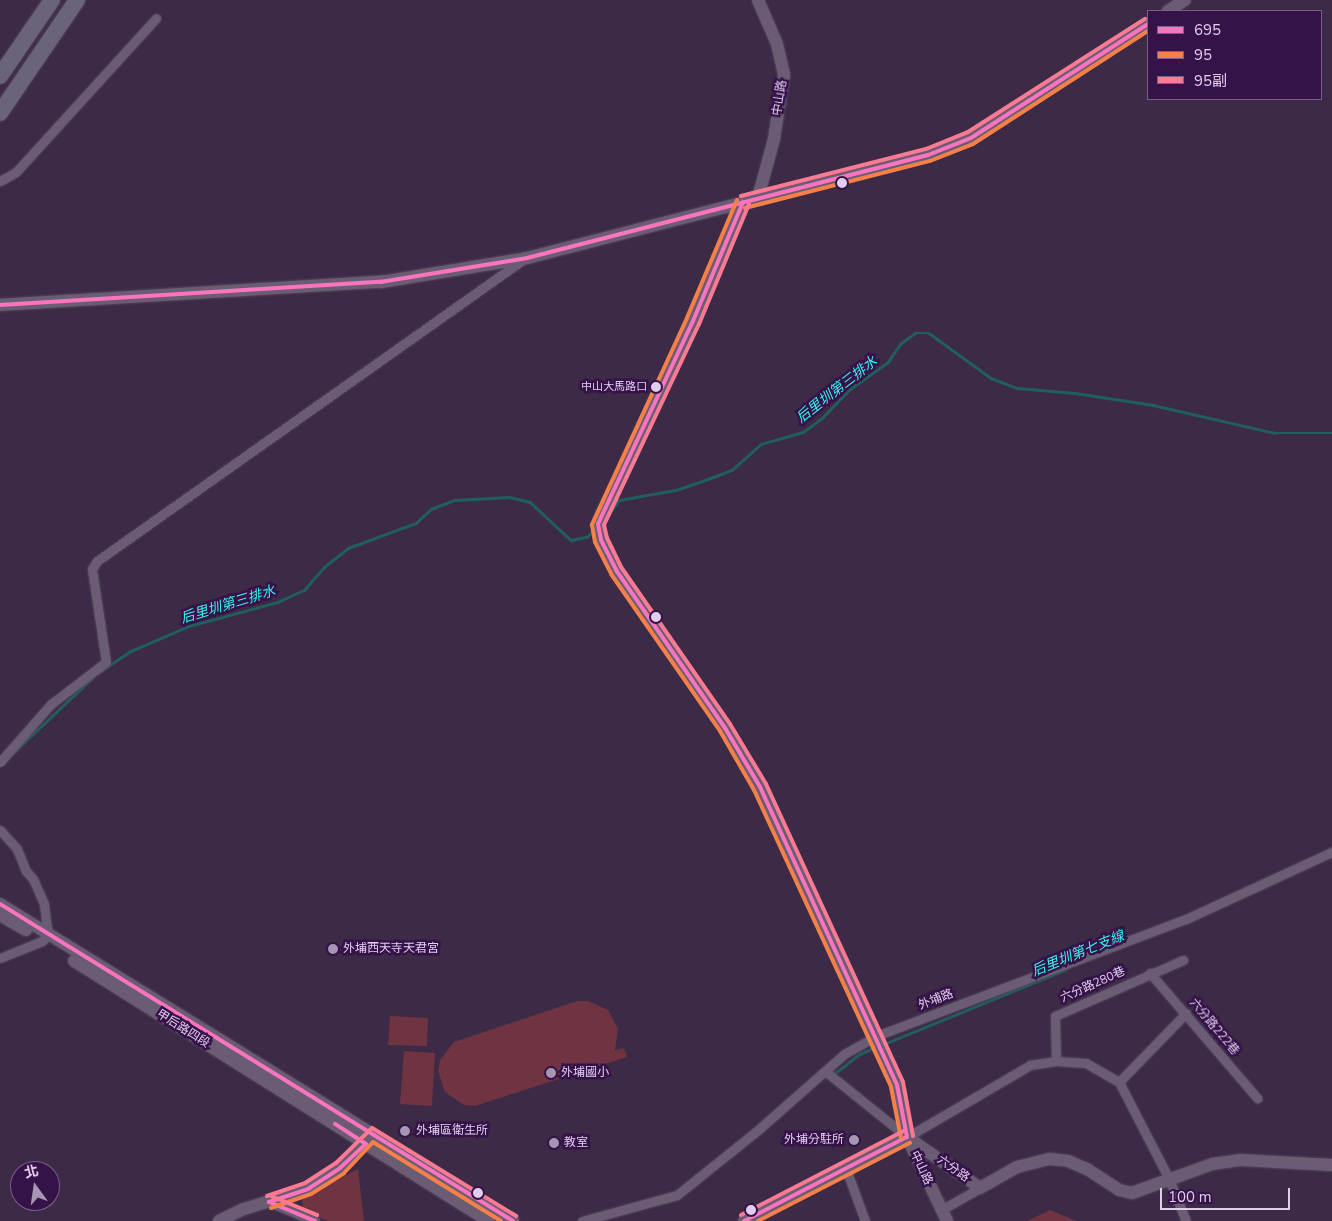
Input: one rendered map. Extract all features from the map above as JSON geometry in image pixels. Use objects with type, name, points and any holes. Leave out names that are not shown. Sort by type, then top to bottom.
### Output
[{"type":"highway","points":[[0,76],[52,0]]},
{"type":"highway","points":[[0,113],[77,0]]},
{"type":"street","name":"中山路","points":[[758,0],[777,44],[784,75],[774,139],[758,198]]},
{"type":"street","points":[[1170,10],[1185,0]]},
{"type":"street","points":[[0,181],[16,172],[156,18]]},
{"type":"street","points":[[0,305],[381,282],[526,258],[928,155],[971,138],[1147,25]]},
{"type":"street","name":"中山路","points":[[743,202],[694,321],[598,524],[605,553],[726,728],[760,787],[876,1036],[897,1085],[907,1137],[944,1215]]},
{"type":"street","points":[[0,762],[51,704],[106,662],[92,569],[97,561],[526,258]]},
{"type":"street","points":[[0,830],[17,849],[26,871],[33,880],[44,904],[45,938],[0,958]]},
{"type":"street","name":"外埔路","points":[[582,1221],[677,1194],[844,1054],[876,1036],[1186,919],[1332,852]]},
{"type":"street","name":"甲后路四段","points":[[0,904],[45,938]]},
{"type":"street","name":"甲后路四段","points":[[0,915],[45,938],[369,1139]]},
{"type":"street","name":"六分路280巷","points":[[1056,1061],[1055,1016],[1183,960]]},
{"type":"street","name":"六分路222巷","points":[[1150,973],[1257,1098]]},
{"type":"street","points":[[1119,1082],[1186,1013]]},
{"type":"street","points":[[744,1221],[907,1137],[1030,1065],[1056,1061],[1086,1063],[1119,1082],[1169,1179],[1186,1221]]},
{"type":"street","points":[[825,1071],[907,1137]]},
{"type":"street","name":"六分路","points":[[907,1137],[980,1188],[1017,1167],[1050,1159],[1068,1161],[1088,1169],[1119,1190],[1132,1193],[1212,1164],[1240,1160],[1332,1165]]},
{"type":"street","points":[[220,1221],[308,1189],[340,1168],[369,1139]]},
{"type":"street","points":[[369,1139],[488,1221]]},
{"type":"street","points":[[369,1139],[513,1221]]},
{"type":"street","points":[[846,1169],[865,1221]]},
{"type":"street","points":[[944,1215],[980,1188]]},
{"type":"street","points":[[269,1202],[314,1221]]},
{"type":"shaded area","points":[[577,1001],[588,1001],[608,1010],[618,1029],[615,1050],[624,1048],[627,1057],[475,1106],[464,1105],[445,1092],[438,1071],[440,1060],[454,1042]]},
{"type":"shaded area","points":[[390,1016],[428,1018],[427,1046],[388,1045]]},
{"type":"shaded area","points":[[404,1051],[435,1053],[432,1106],[400,1104]]},
{"type":"shaded area","points":[[358,1169],[364,1221],[328,1221],[303,1211],[302,1199]]},
{"type":"shaded area","points":[[1050,1210],[1077,1221],[1027,1221]]},
{"type":"waterway","name":"后里圳第三排水","points":[[606,518],[619,500],[676,490],[708,479],[732,470],[761,444],[803,432],[822,418],[850,389],[888,362],[900,344],[915,333],[929,333],[991,378],[1017,388],[1075,393],[1153,405],[1275,433],[1332,433]]},
{"type":"waterway","name":"后里圳第三排水","points":[[98,673],[129,652],[189,626],[278,602],[304,590],[324,567],[348,548],[416,523],[431,509],[455,500],[509,497],[530,502],[571,540],[587,537],[595,529]]},
{"type":"waterway","name":"后里圳第三排水","points":[[13,753],[92,678]]},
{"type":"waterway","name":"后里圳第七支線","points":[[884,1044],[1064,970]]},
{"type":"waterway","name":"后里圳第七支線","points":[[834,1074],[860,1054],[876,1047]]},
{"type":"transit line","name":"95副","points":[[741,196],[926,149],[968,132],[1145,19]]},
{"type":"transit line","name":"695","points":[[0,305],[381,282],[527,258],[928,155],[971,138],[1147,25]]},
{"type":"transit line","name":"95","points":[[745,208],[930,161],[973,144],[1147,32]]},
{"type":"transit line","name":"95","points":[[737,200],[687,318],[592,525],[595,542],[611,574],[720,731],[754,790],[891,1087],[901,1138]]},
{"type":"transit line","name":"695","points":[[743,202],[693,321],[598,524],[601,540],[616,570],[725,728],[760,787],[897,1085],[907,1137]]},
{"type":"transit line","name":"95副","points":[[749,204],[699,324],[604,525],[607,538],[621,567],[730,724],[766,784],[903,1082],[913,1136]]},
{"type":"transit line","name":"695","points":[[0,904],[513,1221]]},
{"type":"transit line","name":"695","points":[[269,1202],[308,1189],[340,1168],[366,1144],[335,1124]]},
{"type":"transit line","name":"95副","points":[[267,1196],[305,1183],[336,1163],[372,1128],[516,1216]]},
{"type":"transit line","name":"95副","points":[[741,1215],[904,1131]]},
{"type":"transit line","name":"695","points":[[744,1221],[907,1137]]},
{"type":"transit line","name":"95","points":[[271,1208],[311,1194],[344,1173],[373,1142],[501,1221]]},
{"type":"transit line","name":"95","points":[[758,1221],[910,1143]]},
{"type":"transit line","name":"95副","points":[[271,1196],[317,1215]]},
{"type":"transit line","name":"695","points":[[269,1202],[315,1221]]},
{"type":"place","name":"中山大馬路口","points":[[656,387]]},
{"type":"place","name":"外埔西天寺天君宮","points":[[333,949]]},
{"type":"place","name":"外埔國小","points":[[551,1073]]},
{"type":"place","name":"外埔區衛生所","points":[[405,1131]]},
{"type":"place","name":"外埔分駐所","points":[[854,1140]]},
{"type":"place","name":"教室","points":[[554,1143]]}]
